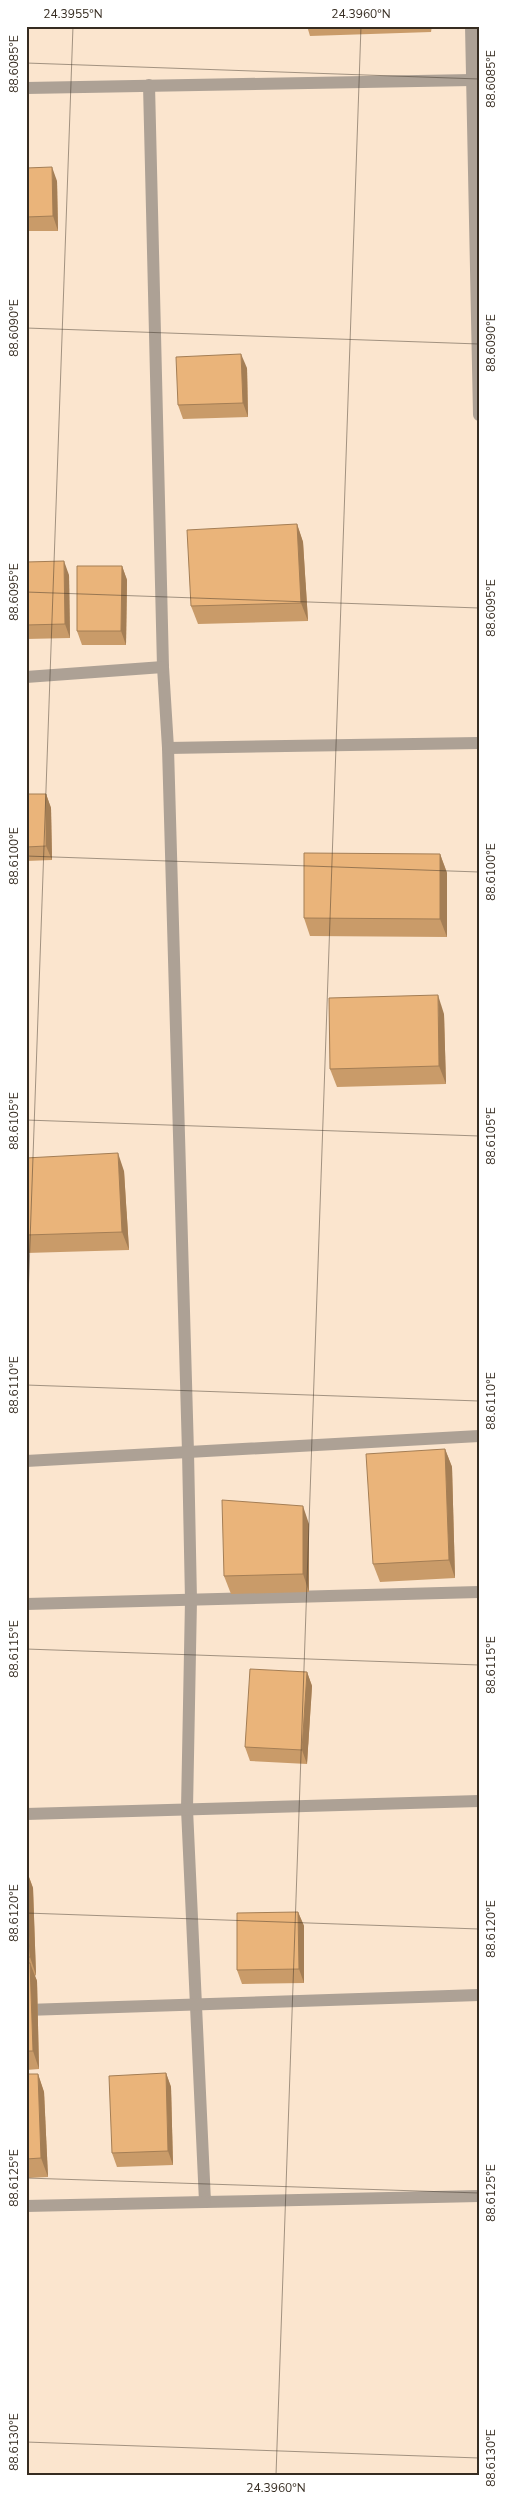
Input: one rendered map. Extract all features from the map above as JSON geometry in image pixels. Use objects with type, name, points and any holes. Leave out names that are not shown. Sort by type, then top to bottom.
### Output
[{"type":"street","points":[[471,26],[479,415]]},
{"type":"street","points":[[26,88],[472,80]]},
{"type":"street","points":[[148,85],[163,667],[168,748],[188,1452],[191,1600],[187,1809],[205,2202]]},
{"type":"street","points":[[26,677],[163,667]]},
{"type":"street","points":[[168,748],[479,743]]},
{"type":"street","points":[[26,1461],[479,1436]]},
{"type":"street","points":[[26,1604],[479,1592]]},
{"type":"street","points":[[26,1814],[479,1800]]},
{"type":"street","points":[[26,2010],[196,2006],[479,1995]]},
{"type":"street","points":[[26,2206],[479,2196]]},
{"type":"building","points":[[52,167],[53,216],[26,217],[26,168]]},
{"type":"building","points":[[241,354],[243,403],[178,405],[176,357]]},
{"type":"building","points":[[297,524],[301,603],[191,606],[187,530]]},
{"type":"building","points":[[64,561],[65,624],[26,625],[26,562]]},
{"type":"building","points":[[77,566],[122,566],[121,631],[77,631]]},
{"type":"building","points":[[26,794],[46,794],[46,846],[26,847]]},
{"type":"building","points":[[304,853],[440,854],[440,919],[304,918]]},
{"type":"building","points":[[438,995],[439,1066],[330,1069],[329,998]]},
{"type":"building","points":[[118,1153],[122,1232],[26,1235],[26,1158]]},
{"type":"building","points":[[445,1449],[449,1560],[373,1564],[366,1454]]},
{"type":"building","points":[[222,1500],[303,1506],[303,1574],[224,1576]]},
{"type":"building","points":[[250,1669],[307,1672],[302,1750],[245,1747]]},
{"type":"building","points":[[26,1869],[30,1957],[26,1957]]},
{"type":"building","points":[[298,1912],[299,1969],[237,1970],[237,1913]]},
{"type":"building","points":[[26,1963],[30,1963],[33,2051],[26,2051]]},
{"type":"building","points":[[166,2073],[168,2151],[112,2153],[109,2076]]},
{"type":"building","points":[[26,2074],[38,2074],[41,2158],[26,2159]]}]
